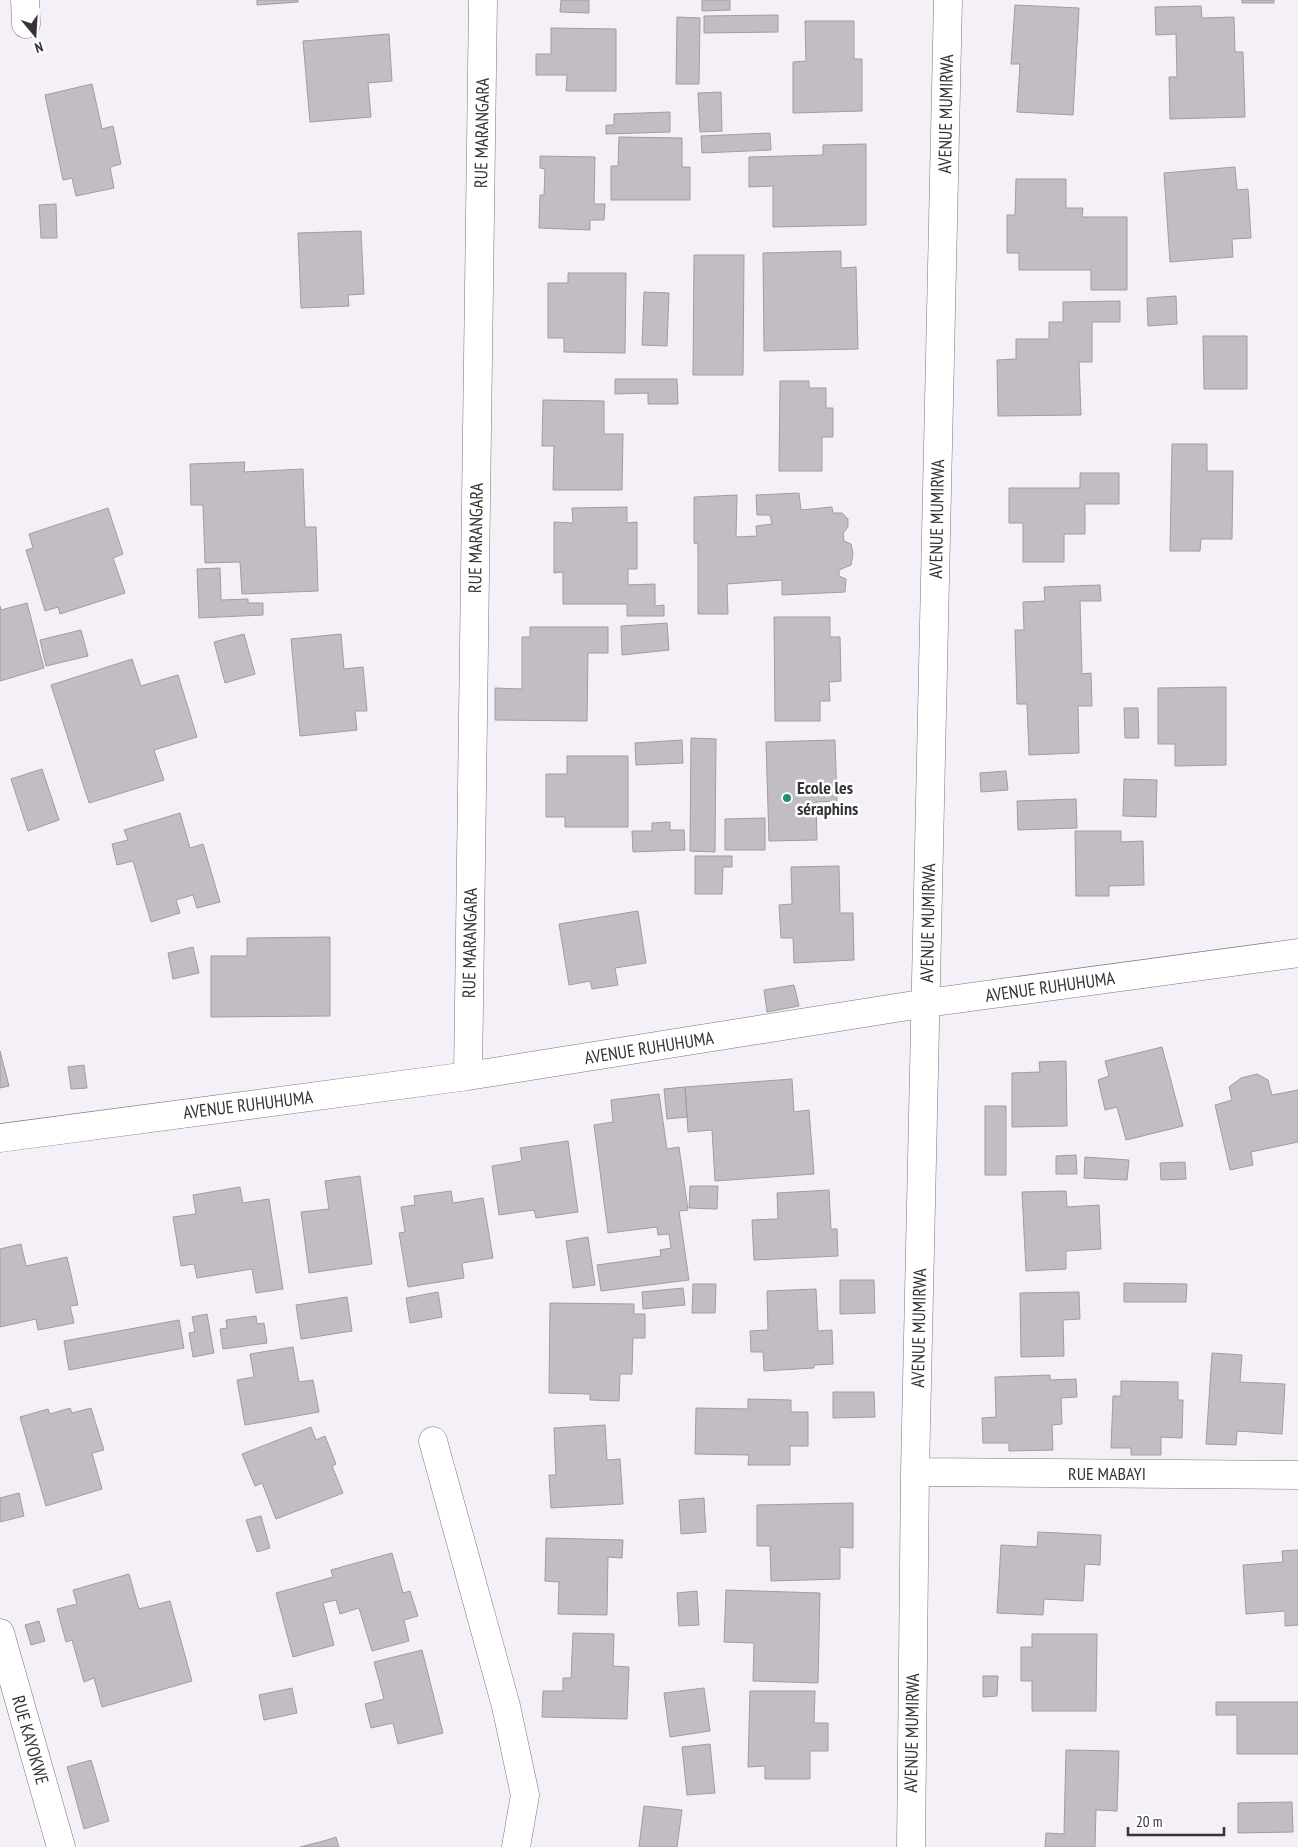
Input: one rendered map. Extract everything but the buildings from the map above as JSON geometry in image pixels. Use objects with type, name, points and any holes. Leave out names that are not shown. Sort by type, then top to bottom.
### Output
[{"type":"street","name":"RUE MARANGARA","points":[[468,1076],[484,0]]},
{"type":"street","name":"AVENUE MUMIRWA","points":[[911,1847],[915,1472],[927,1004],[948,0]]},
{"type":"street","name":"AVENUE RUHUHUMA","points":[[0,1138],[468,1076],[927,1004],[1298,953]]},
{"type":"street","points":[[433,1441],[506,1706],[525,1795],[516,1847]]},
{"type":"street","name":"RUE MABAYI","points":[[915,1472],[1298,1475]]},
{"type":"street","name":"RUE KAYOKWE","points":[[0,1633],[61,1847]]},
{"type":"place","name":"Ecole les séraphins","points":[[787,798]]}]
